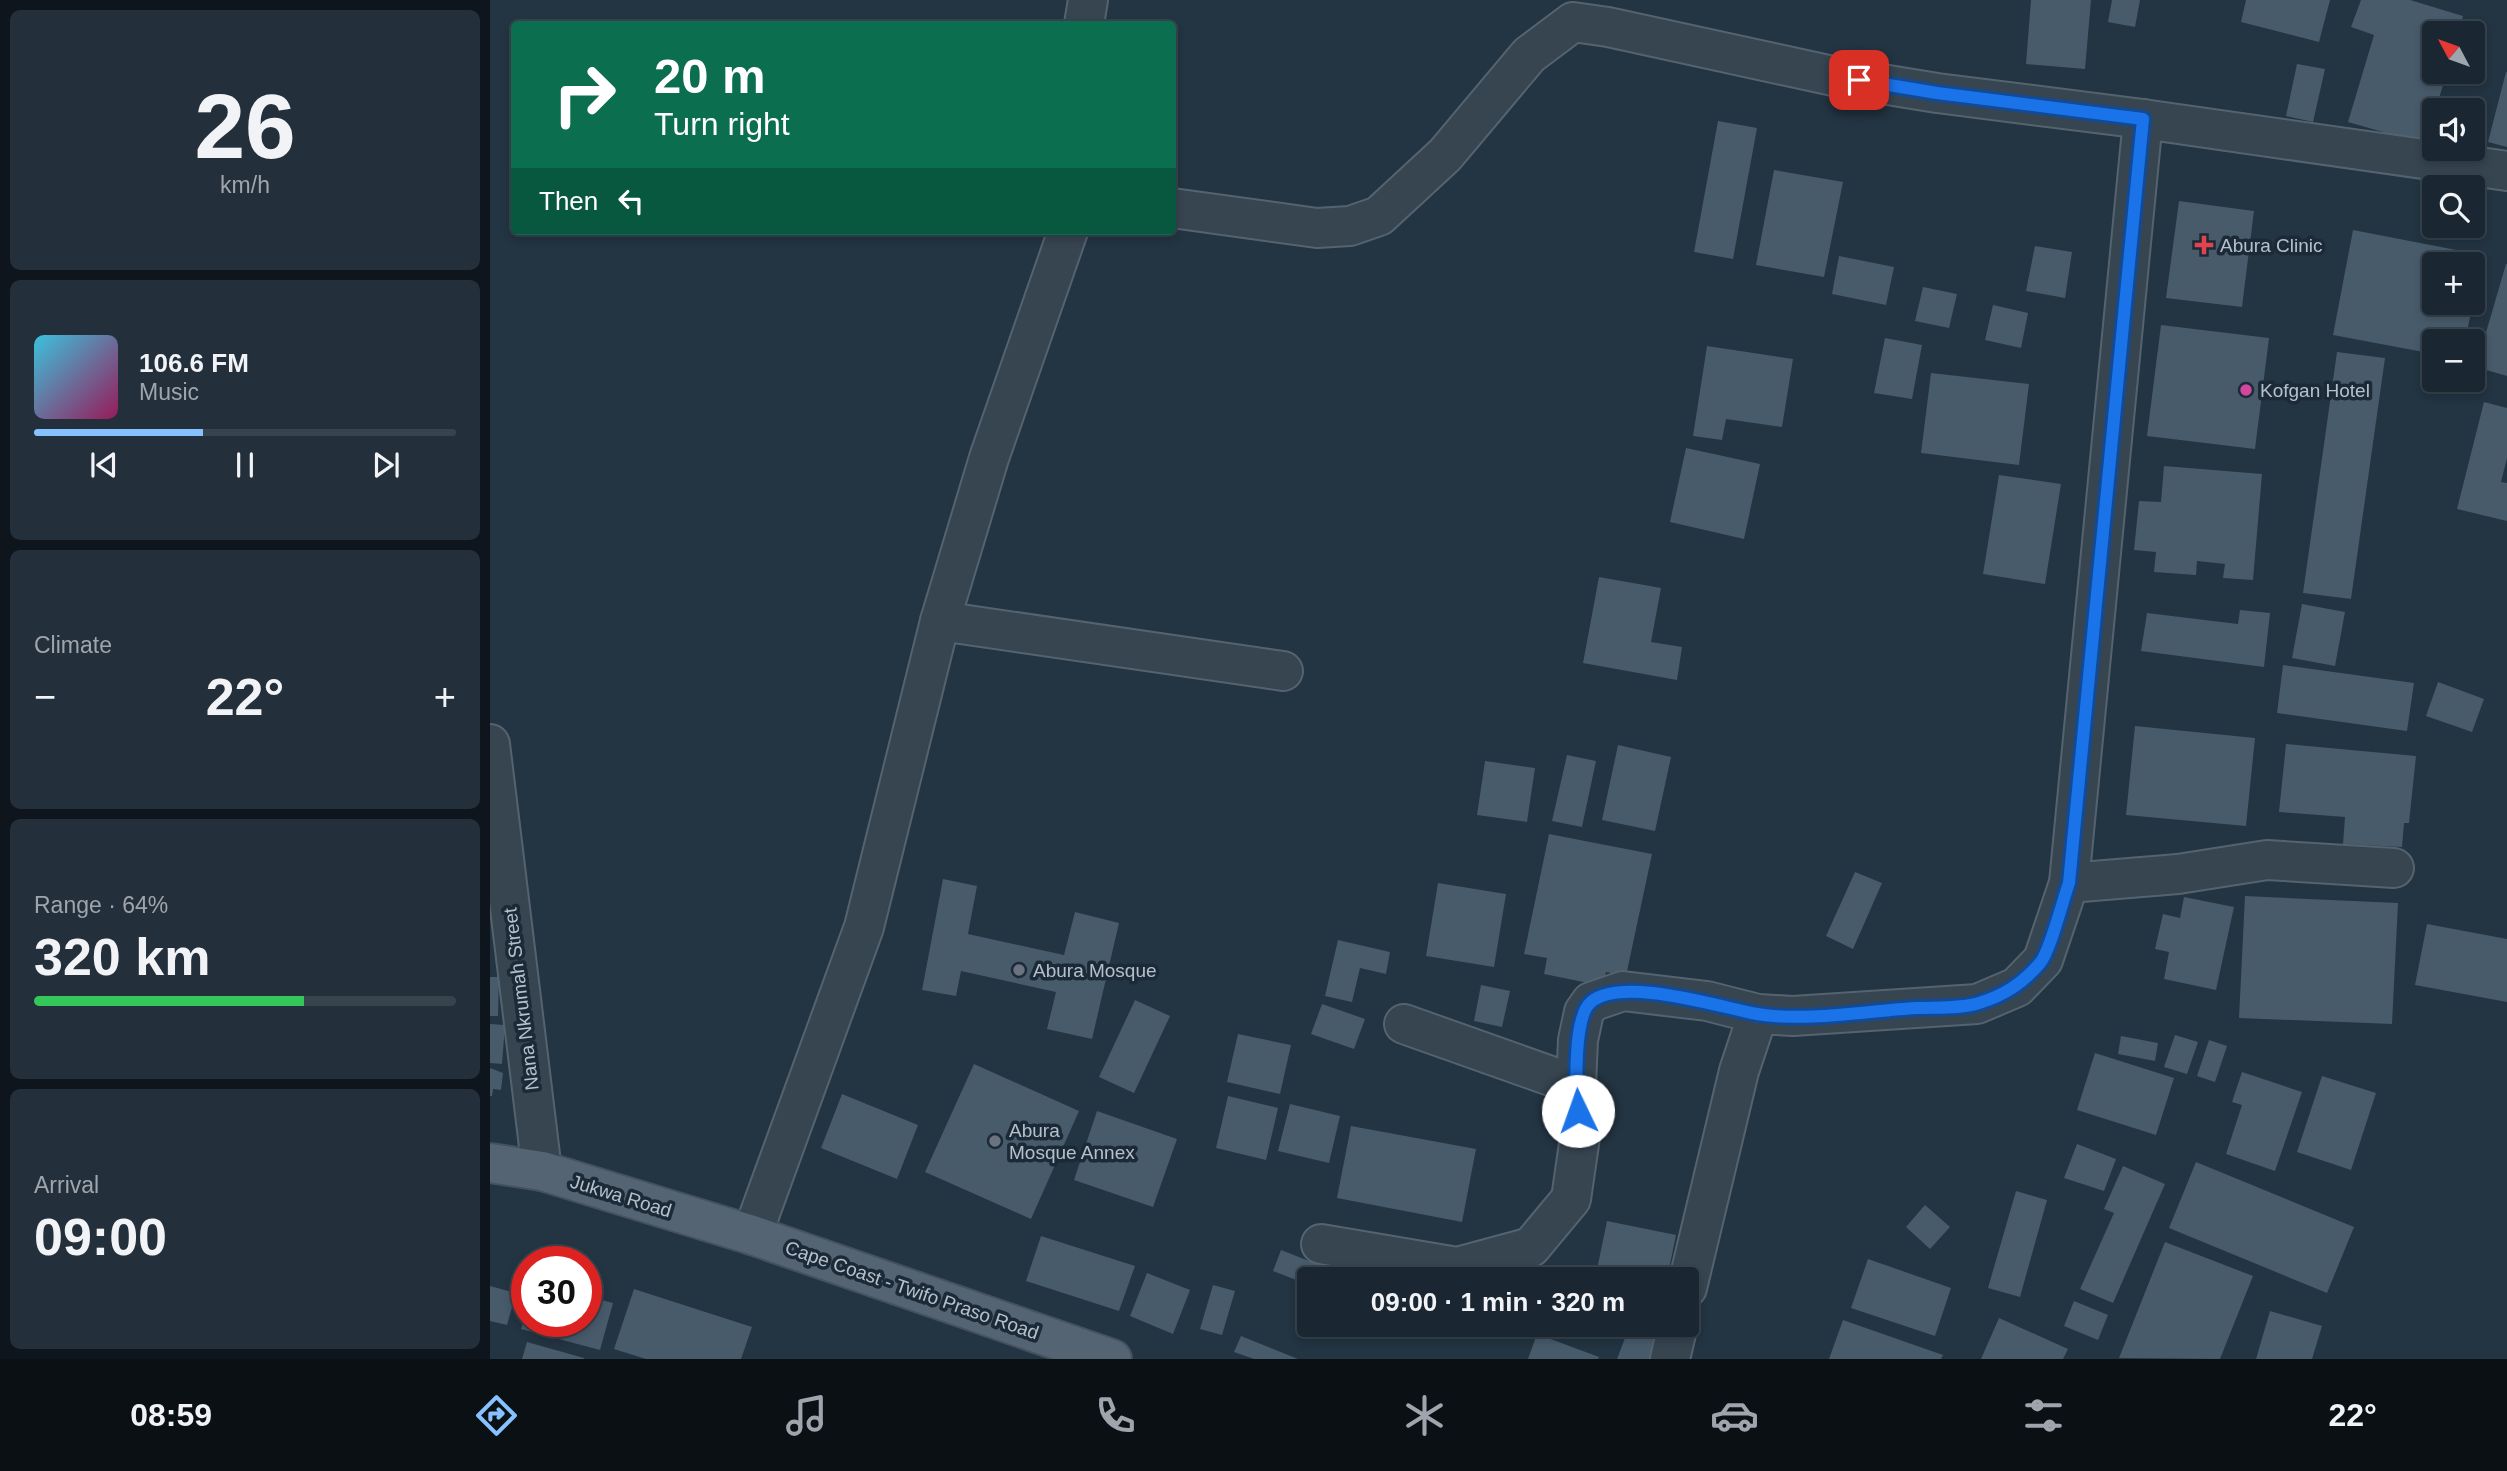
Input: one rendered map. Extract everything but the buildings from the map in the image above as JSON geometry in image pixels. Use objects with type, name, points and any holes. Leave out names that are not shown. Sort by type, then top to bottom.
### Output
[{"type":"main road","name":"Jukwa Road","points":[[490,1163],[542,1171],[752,1236]]},
{"type":"main road","name":"Cape Coast - Twifo Praso Road","points":[[752,1236],[1112,1359]]},
{"type":"street","points":[[1084,21],[1088,0]]},
{"type":"street","points":[[1176,209],[1317,228],[1350,226],[1380,216],[1445,155],[1529,55],[1577,11],[1608,27],[1833,76],[1937,93],[2143,119],[2507,171]]},
{"type":"street","points":[[1321,1244],[1457,1267],[1531,1247],[1571,1199],[1580,1137],[1576,1085],[1578,1040],[1584,1012],[1591,1002],[1623,991],[1707,1001],[1758,1014],[1793,1016],[1978,1004],[2017,987],[2043,960],[2069,883],[2143,119]]},
{"type":"street","points":[[752,1236],[864,927],[940,621],[989,458],[1067,235]]},
{"type":"street","points":[[940,621],[1283,671]]},
{"type":"street","name":"Nana Nkrumah Street","points":[[490,744],[542,1171]]},
{"type":"street","points":[[2069,883],[2178,874],[2267,860],[2394,868]]},
{"type":"street","points":[[1692,1267],[1739,1071],[1758,1014]]},
{"type":"street","points":[[1404,1024],[1576,1085]]},
{"type":"street","points":[[1670,1359],[1675,1337]]},
{"type":"place","name":"Abura Clinic","points":[[2204,245]]},
{"type":"place","name":"Kofgan Hotel","points":[[2246,390]]},
{"type":"place","name":"Abura Mosque","points":[[1019,970]]},
{"type":"place","name":"Abura Mosque Annex","points":[[995,1141]]},
{"type":"route","points":[[1578,1111],[1578,1040],[1584,1012],[1591,1002],[1623,991],[1707,1001],[1758,1014],[1793,1016],[1978,1004],[2017,987],[2043,960],[2069,883],[2143,119],[1937,93],[1859,80]]}]
